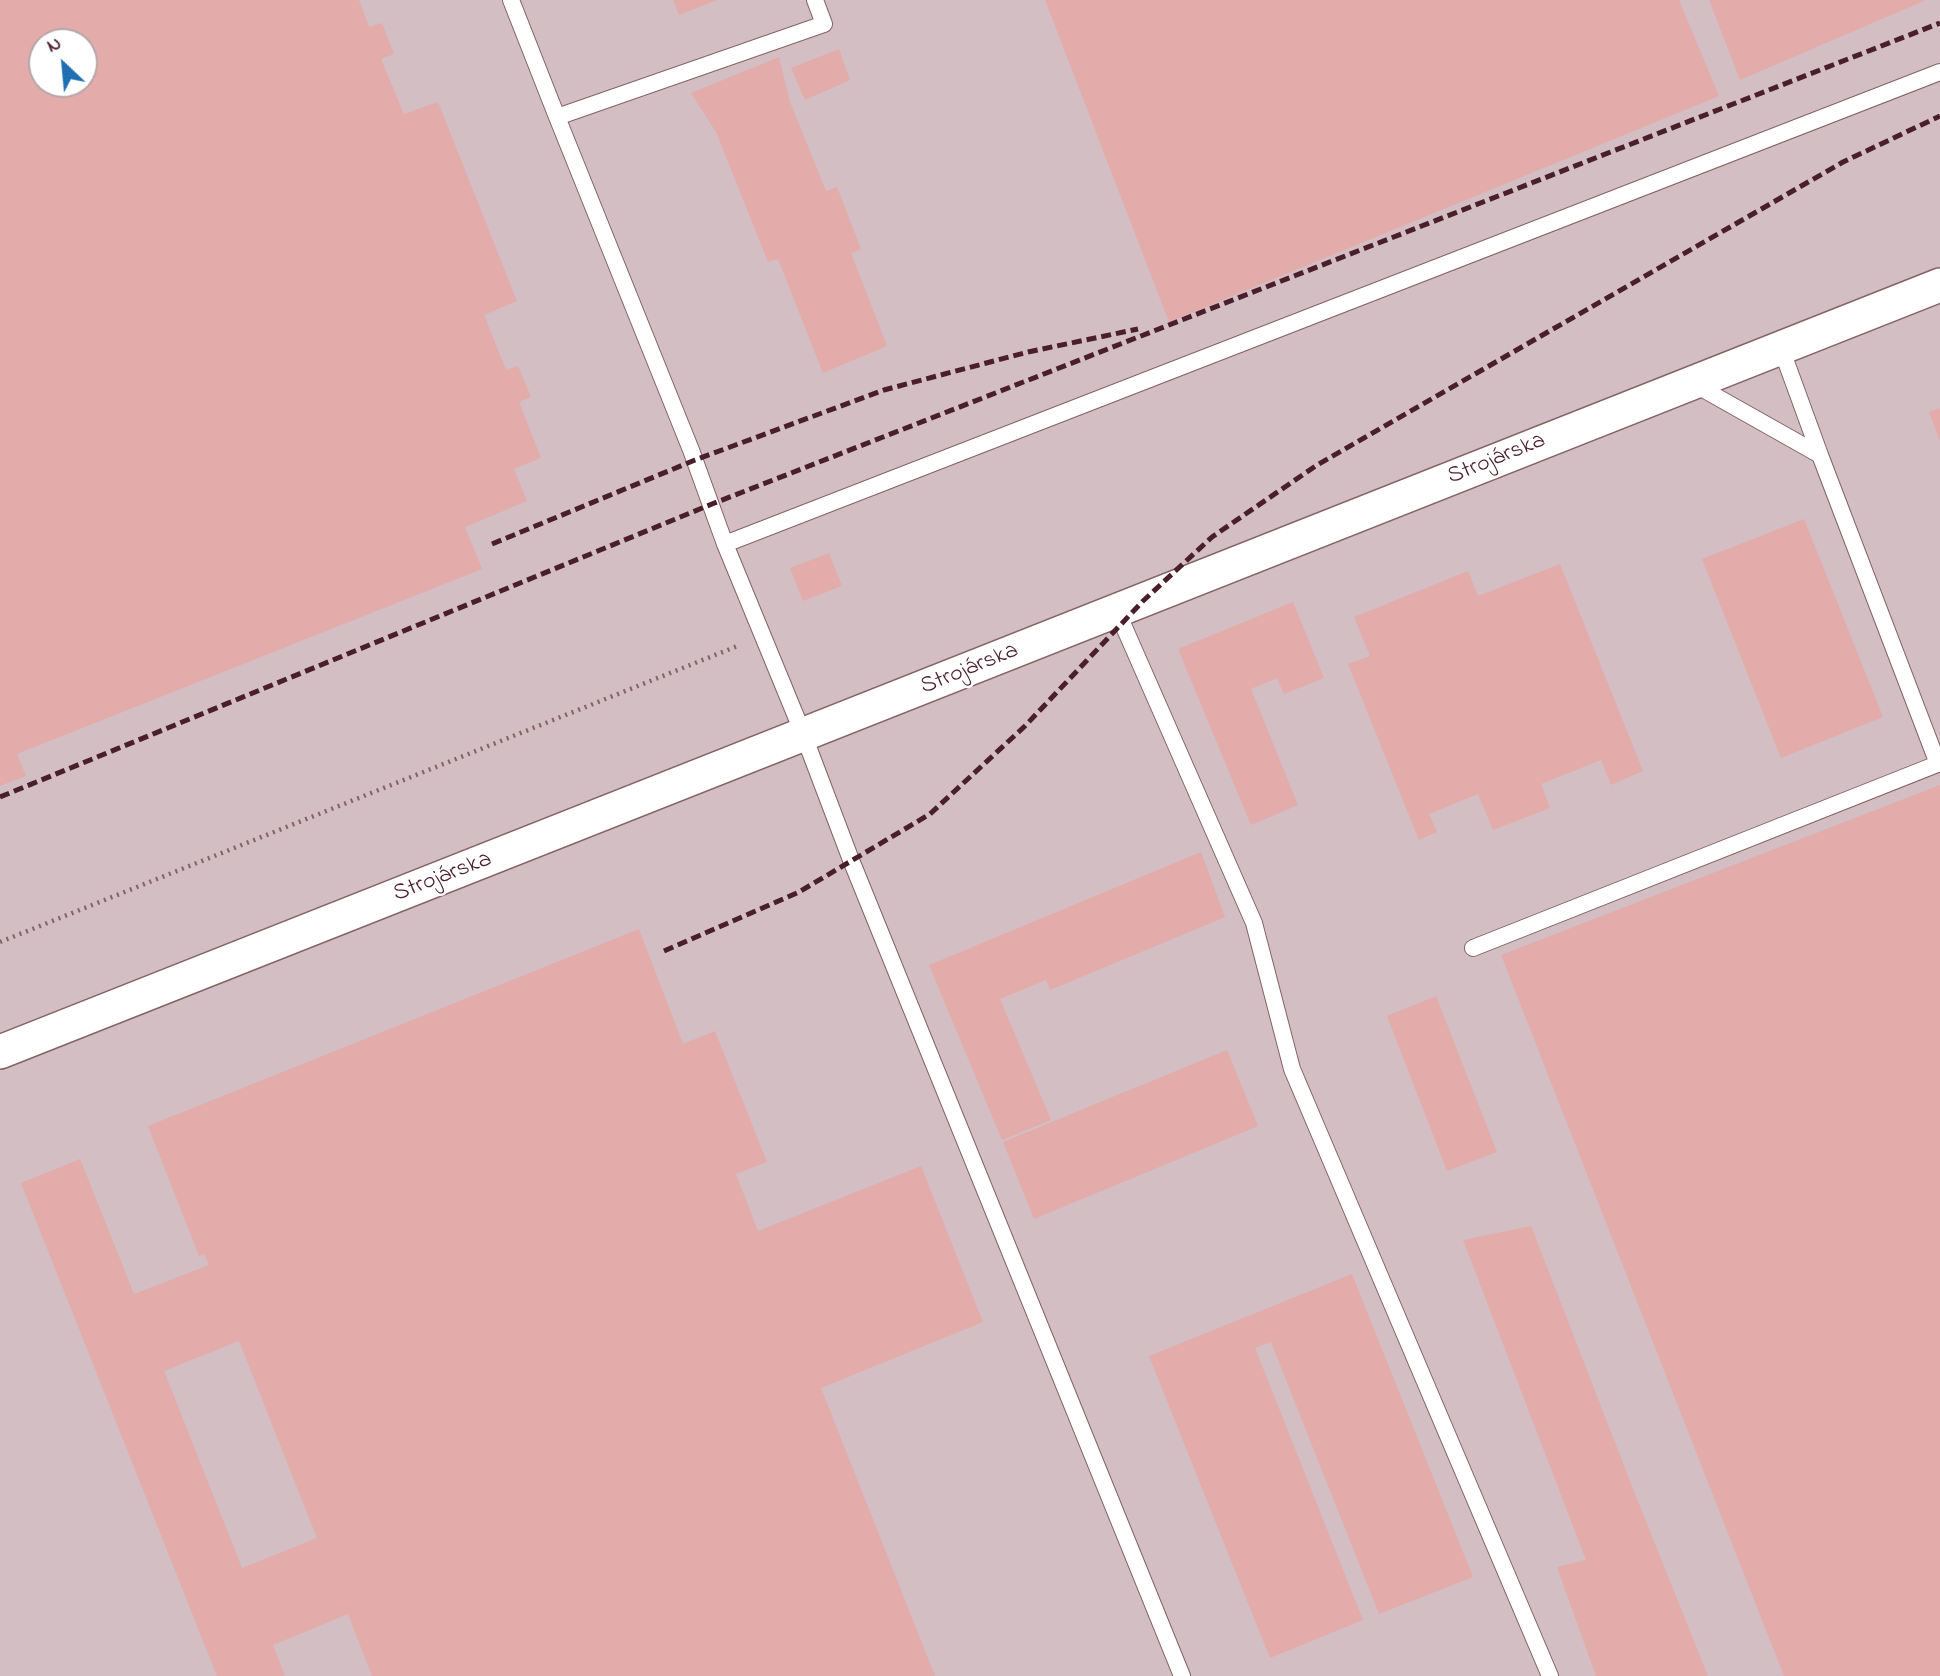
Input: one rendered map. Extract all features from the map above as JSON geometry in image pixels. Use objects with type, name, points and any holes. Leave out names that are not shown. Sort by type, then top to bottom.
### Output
[{"type":"street","name":"Strojárska","points":[[0,1052],[1940,285]]},
{"type":"lane","points":[[511,0],[851,860],[1182,1676]]},
{"type":"lane","points":[[557,117],[824,24],[815,0]]},
{"type":"lane","points":[[725,544],[1940,72]]},
{"type":"lane","points":[[1473,947],[1939,763],[1780,348]]},
{"type":"lane","points":[[1692,383],[1820,455]]},
{"type":"lane","points":[[1117,611],[1254,923],[1292,1069],[1550,1676]]},
{"type":"path","points":[[0,942],[762,636]]},
{"type":"shaded area","points":[[0,0],[1940,0],[1940,1676],[0,1676]]},
{"type":"building","points":[[0,0],[359,0],[369,27],[382,23],[394,54],[381,59],[404,114],[438,102],[517,301],[484,315],[506,370],[518,366],[531,397],[519,402],[541,458],[514,469],[527,501],[465,527],[482,569],[17,754],[26,776],[0,786]]},
{"type":"building","points":[[673,0],[717,0],[679,15]]},
{"type":"building","points":[[1045,0],[1679,0],[1719,96],[1169,322]]},
{"type":"building","points":[[1709,0],[1926,0],[1740,80]]},
{"type":"building","points":[[839,49],[850,80],[805,100],[791,68]]},
{"type":"building","points":[[779,57],[790,102],[826,191],[837,187],[861,249],[851,253],[887,346],[823,373],[778,259],[768,262],[716,132],[691,93]]},
{"type":"building","points":[[1940,408],[1940,441],[1929,412]]},
{"type":"building","points":[[1804,519],[1883,717],[1781,758],[1702,559]]},
{"type":"building","points":[[829,553],[842,586],[803,601],[790,568]]},
{"type":"building","points":[[1560,564],[1643,771],[1611,785],[1601,760],[1541,784],[1550,808],[1493,830],[1478,794],[1429,814],[1437,832],[1419,840],[1348,664],[1370,656],[1354,617],[1468,571],[1478,596]]},
{"type":"building","points":[[1293,602],[1324,678],[1284,694],[1277,678],[1251,689],[1298,805],[1251,825],[1178,649]]},
{"type":"building","points":[[1940,785],[1940,1676],[1784,1676],[1501,955]]},
{"type":"building","points":[[1201,852],[1225,917],[1050,990],[1046,980],[1000,999],[1051,1120],[1002,1140],[929,965]]},
{"type":"building","points":[[639,929],[683,1044],[715,1031],[767,1162],[736,1174],[758,1231],[921,1166],[983,1322],[821,1388],[935,1676],[372,1676],[348,1614],[273,1645],[285,1676],[217,1676],[21,1183],[80,1159],[134,1294],[209,1265],[204,1254],[199,1256],[148,1126]],"holes":[[[239,1341],[317,1538],[242,1568],[164,1371]]]},
{"type":"building","points":[[1436,996],[1497,1152],[1447,1171],[1387,1016]]},
{"type":"building","points":[[1227,1050],[1258,1126],[1034,1219],[1003,1142]]},
{"type":"building","points":[[1531,1226],[1708,1676],[1596,1676],[1557,1567],[1586,1560],[1463,1240]]},
{"type":"building","points":[[1352,1274],[1473,1577],[1379,1614],[1271,1342],[1255,1348],[1363,1620],[1270,1658],[1149,1356]]},
{"type":"railway","points":[[0,797],[712,504],[1940,23]]},
{"type":"railway","points":[[664,951],[799,892],[930,814],[1025,726],[1143,601],[1212,537],[1317,465],[1843,162],[1940,116]]},
{"type":"railway","points":[[492,544],[695,460],[884,390],[1028,352],[1138,329]]}]
